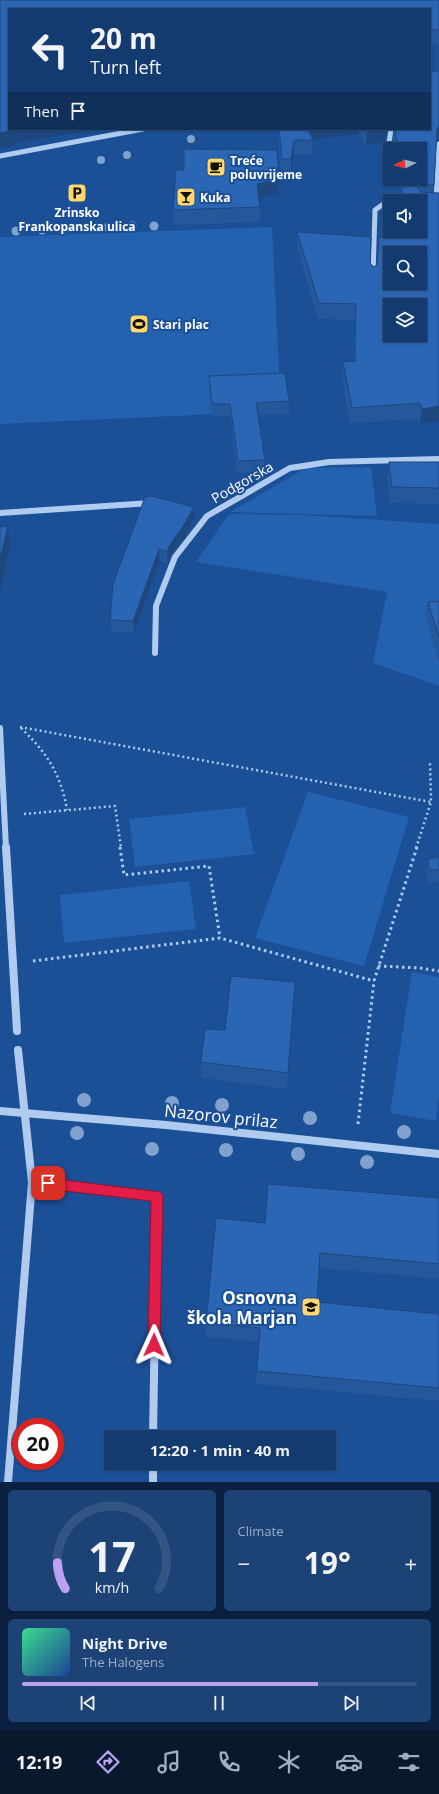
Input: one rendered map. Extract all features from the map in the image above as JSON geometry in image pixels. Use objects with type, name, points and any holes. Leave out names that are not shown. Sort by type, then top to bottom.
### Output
[{"type":"street","points":[[0,156],[134,130]]},
{"type":"street","points":[[389,142],[391,130]]},
{"type":"street","points":[[428,204],[437,204],[439,144]]},
{"type":"street","points":[[373,278],[375,254],[375,210],[383,205]]},
{"type":"street","name":"Podgorska","points":[[155,653],[156,606],[175,557],[206,516],[290,468],[328,462],[439,459]]},
{"type":"street","points":[[0,513],[154,503]]},
{"type":"street","points":[[0,728],[17,1031]]},
{"type":"street","points":[[8,1482],[32,1182],[26,1114],[18,1050]]},
{"type":"street","name":"Nazorov prilaz","points":[[0,1111],[166,1125],[439,1154]]},
{"type":"street","points":[[32,1182],[157,1196],[153,1430]]},
{"type":"street","points":[[153,1470],[153,1482]]},
{"type":"path","points":[[14,724],[21,728],[38,744],[54,767],[62,786],[67,810]]},
{"type":"path","points":[[21,728],[431,802]]},
{"type":"path","points":[[356,1144],[374,981],[431,802],[430,762]]},
{"type":"path","points":[[4,816],[115,806],[124,875],[209,866],[220,938]]},
{"type":"path","points":[[13,963],[220,938],[374,981]]},
{"type":"path","points":[[378,966],[420,968],[439,971]]},
{"type":"shaded area","name":"Stari plac","points":[[272,227],[281,411],[0,424],[0,237]]},
{"type":"shaded area","points":[[371,467],[377,516],[230,512],[306,468]]},
{"type":"shaded area","points":[[229,514],[305,515],[439,524],[439,686],[373,663],[387,592],[196,562]]},
{"type":"shaded area","points":[[308,792],[409,817],[364,966],[255,938]]},
{"type":"shaded area","points":[[245,807],[254,854],[135,867],[129,819]]},
{"type":"shaded area","points":[[189,881],[196,929],[64,943],[60,895]]},
{"type":"shaded area","points":[[412,972],[439,977],[439,1095],[436,1121],[390,1113]]},
{"type":"building","points":[[0,0],[439,0],[439,30],[431,30],[431,8],[8,8],[8,130],[15,130],[0,133]]},
{"type":"building","points":[[431,71],[439,71],[439,126],[437,129],[434,185],[427,185],[427,142],[397,142],[395,130],[431,130]]},
{"type":"building","points":[[279,130],[308,130],[313,140],[294,140],[291,159],[282,159]]},
{"type":"building","points":[[184,149],[277,150],[279,179],[257,184],[260,207],[173,210],[176,170],[184,170]]},
{"type":"building","points":[[402,186],[419,186],[418,189],[421,192],[439,193],[439,406],[422,409],[420,403],[352,408],[343,362],[355,361],[356,304],[319,303],[297,232],[371,237],[370,263],[374,267],[377,265],[379,237],[427,238],[427,194],[402,194]]},
{"type":"building","points":[[285,373],[289,401],[256,403],[265,460],[238,461],[230,404],[212,404],[209,376]]},
{"type":"building","points":[[389,462],[439,462],[439,488],[392,487]]},
{"type":"building","points":[[151,496],[194,507],[171,543],[167,552],[159,549],[133,621],[110,620],[113,584],[145,497]]},
{"type":"building","points":[[8,526],[0,560],[0,527]]},
{"type":"building","points":[[439,601],[439,638],[428,602]]},
{"type":"building","points":[[439,857],[439,870],[429,870],[428,859]]},
{"type":"building","points":[[231,976],[295,982],[288,1073],[201,1062],[205,1029],[225,1030]]},
{"type":"building","points":[[268,1184],[439,1198],[439,1264],[320,1253],[317,1302],[439,1314],[439,1388],[257,1371],[260,1328],[206,1323],[216,1218],[265,1223]]},
{"type":"place","name":"Treće poluvrijeme","points":[[216,167]]},
{"type":"place","name":"Zrinsko Frankopanska ulica","points":[[77,193]]},
{"type":"place","name":"Kuka","points":[[186,197]]},
{"type":"place","name":"Stari plac","points":[[139,324]]},
{"type":"place","name":"Osnovna škola Marjan","points":[[311,1307]]},
{"type":"route","points":[[48,1183],[157,1196],[154,1345]]}]
